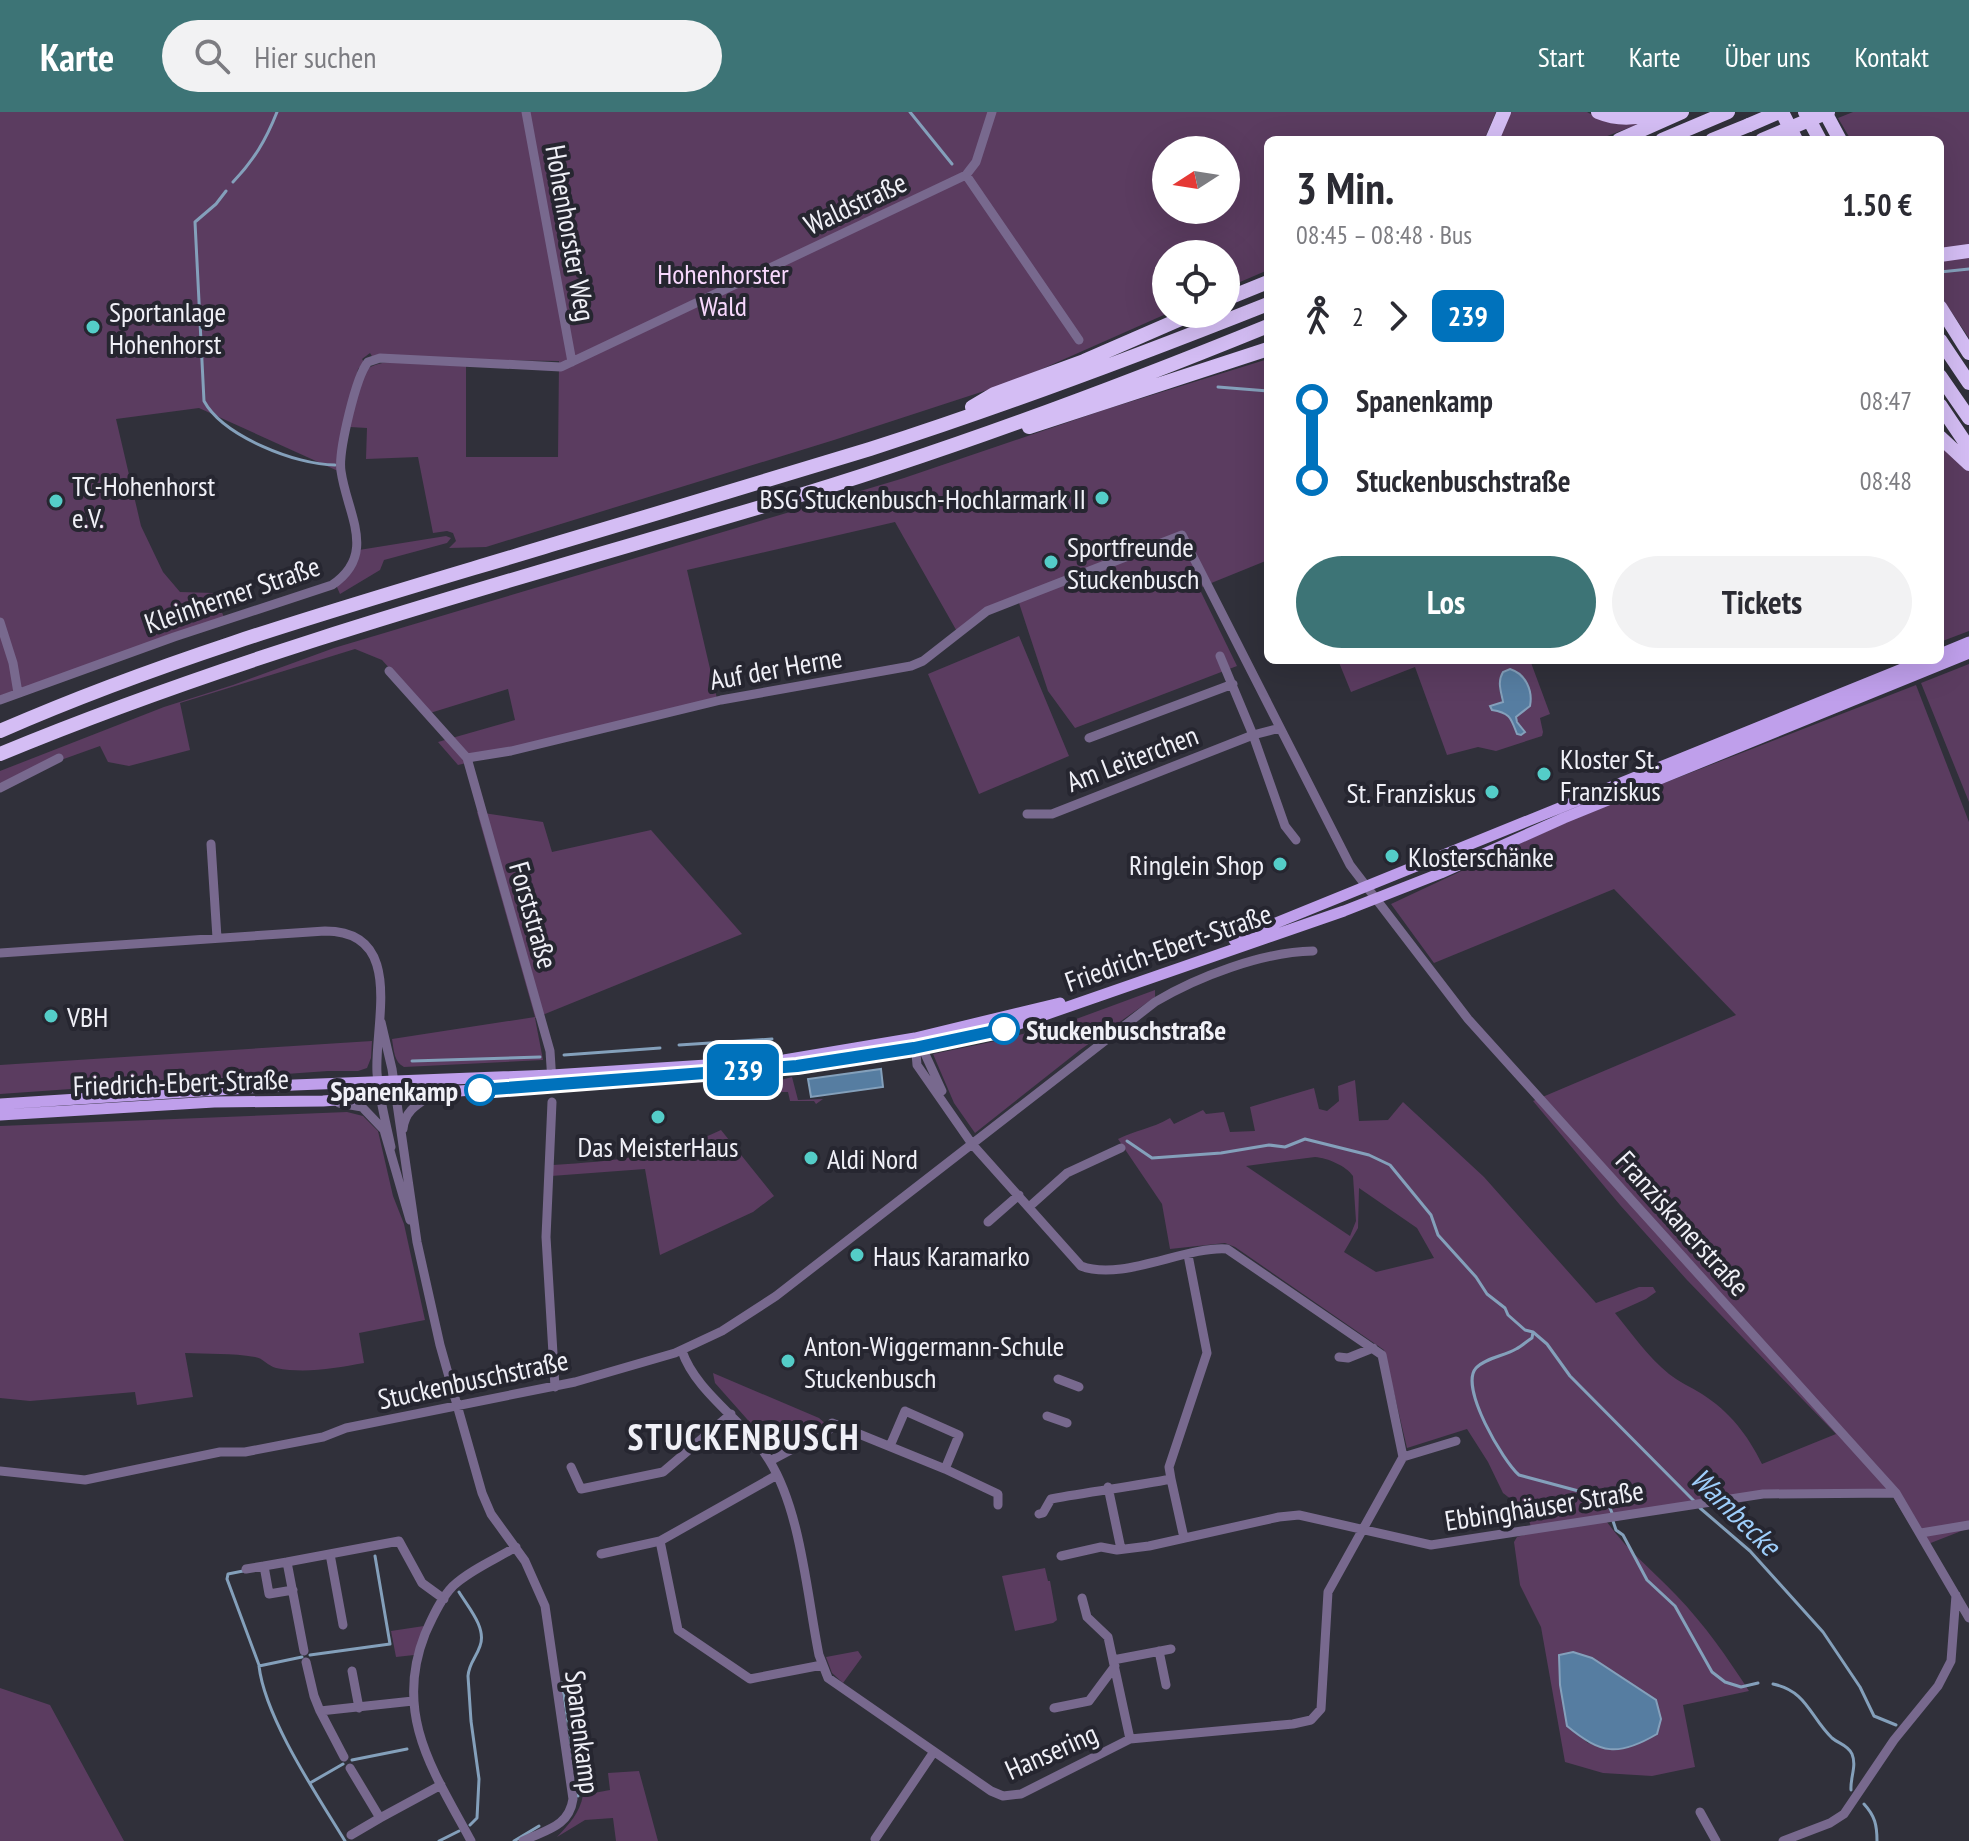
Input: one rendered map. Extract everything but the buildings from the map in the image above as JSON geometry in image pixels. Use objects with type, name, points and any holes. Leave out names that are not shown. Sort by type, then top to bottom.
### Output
[{"type":"highway","points":[[1494,136],[1504,112]]},
{"type":"highway","points":[[1598,112],[1611,117],[1637,119],[1661,112]]},
{"type":"highway","points":[[1628,136],[1682,112]]},
{"type":"highway","points":[[1671,136],[1728,112]]},
{"type":"highway","points":[[1760,112],[1773,136]]},
{"type":"highway","points":[[1722,136],[1780,112],[1794,136]]},
{"type":"highway","points":[[1805,112],[1818,136]]},
{"type":"highway","points":[[1771,136],[1826,112],[1838,136]]},
{"type":"highway","points":[[1944,254],[1969,251]]},
{"type":"highway","points":[[1240,293],[1264,284]]},
{"type":"highway","points":[[0,731],[42,712],[329,612],[944,424],[1264,306]]},
{"type":"highway","points":[[1944,313],[1969,353]]},
{"type":"highway","points":[[944,424],[994,394],[1084,361],[1160,328]]},
{"type":"highway","points":[[0,754],[168,689],[357,626],[777,502],[1008,427],[1264,328]]},
{"type":"highway","points":[[1944,346],[1969,383]]},
{"type":"highway","points":[[1008,427],[1034,427],[1264,350]]},
{"type":"highway","points":[[1944,382],[1969,418]]},
{"type":"highway","points":[[1944,411],[1969,448]]},
{"type":"highway","points":[[1944,441],[1969,464]]},
{"type":"main road","points":[[1944,652],[1969,642]]},
{"type":"main road","name":"Friedrich-Ebert-Straße","points":[[1944,663],[1969,653]]},
{"type":"main road","name":"Friedrich-Ebert-Straße","points":[[918,1044],[1060,1003],[1206,951],[1914,664]]},
{"type":"main road","name":"Friedrich-Ebert-Straße","points":[[0,1115],[214,1102],[323,1101],[395,1096],[784,1060],[918,1044],[1023,1023],[1194,961],[1300,927],[1441,873],[1576,813],[1942,664]]},
{"type":"main road","name":"Friedrich-Ebert-Straße","points":[[0,1104],[378,1080],[552,1080]]},
{"type":"street","name":"Hohenhorster Weg","points":[[526,112],[572,362]]},
{"type":"street","points":[[992,112],[976,162],[966,175],[1079,340]]},
{"type":"street","name":"Waldstraße","points":[[572,362],[966,175]]},
{"type":"street","name":"Kleinherner Straße","points":[[0,700],[174,637],[332,585],[347,574],[354,564],[358,548],[340,467],[360,376],[368,362],[380,358],[561,367],[572,362]]},
{"type":"street","name":"Auf der Herne","points":[[467,758],[511,751],[721,700],[911,666],[923,661],[987,611],[1182,535],[1280,728]]},
{"type":"street","points":[[0,622],[13,663],[18,693]]},
{"type":"street","points":[[1220,656],[1253,735],[1285,826],[1296,840]]},
{"type":"street","points":[[389,671],[467,758]]},
{"type":"street","name":"Am Leiterchen","points":[[1089,738],[1233,684]]},
{"type":"street","points":[[1280,728],[1350,865],[1367,887]]},
{"type":"street","name":"Am Leiterchen","points":[[1027,814],[1052,814],[1253,735],[1280,728]]},
{"type":"street","points":[[0,788],[59,758]]},
{"type":"street","name":"Forststraße","points":[[467,758],[550,1051],[552,1080]]},
{"type":"street","points":[[211,844],[217,938]]},
{"type":"street","name":"Franziskanerstraße","points":[[1367,887],[1477,1029],[1896,1493],[1969,1618]]},
{"type":"street","points":[[0,953],[339,931],[361,941],[375,960],[379,971],[381,1022]]},
{"type":"street","name":"Stuckenbuschstraße","points":[[0,1471],[85,1480],[220,1452],[245,1452],[323,1437],[346,1428],[555,1387],[682,1351],[729,1327],[776,1296],[1155,1002],[1202,977],[1285,954],[1313,951]]},
{"type":"street","name":"Spanenkamp","points":[[381,1022],[393,1080],[417,1242]]},
{"type":"street","name":"Spanenkamp","points":[[381,1022],[378,1080],[391,1147],[457,1406],[486,1504],[534,1577],[545,1606],[573,1799],[569,1813],[558,1826],[523,1841]]},
{"type":"street","points":[[918,1044],[948,1106],[972,1144],[1081,1266],[1091,1270],[1133,1266],[1219,1248],[1233,1251],[1382,1355],[1403,1457],[1456,1441]]},
{"type":"street","points":[[402,1141],[404,1120],[411,1109],[438,1092]]},
{"type":"street","name":"Spanenkamp","points":[[323,1101],[362,1107],[384,1130],[391,1147]]},
{"type":"street","points":[[552,1102],[546,1248],[555,1387]]},
{"type":"street","points":[[1029,1207],[1067,1173],[1121,1148]]},
{"type":"street","points":[[988,1222],[1019,1195]]},
{"type":"street","points":[[1184,1538],[1169,1467],[1207,1356],[1188,1255]]},
{"type":"street","points":[[1339,1357],[1348,1358],[1373,1348]]},
{"type":"street","name":"Hansering","points":[[682,1351],[700,1382],[758,1444],[786,1494],[822,1665],[828,1678],[995,1793],[1013,1796],[1050,1781],[1130,1739],[1293,1724],[1311,1720],[1317,1715],[1323,1697],[1328,1592],[1403,1457]]},
{"type":"street","points":[[1058,1379],[1079,1387]]},
{"type":"street","points":[[890,1446],[905,1411],[959,1435],[945,1469]]},
{"type":"street","points":[[571,1467],[581,1489],[663,1472],[731,1414]]},
{"type":"street","points":[[1047,1416],[1067,1423]]},
{"type":"street","points":[[770,1461],[830,1429],[832,1423],[998,1494],[998,1505]]},
{"type":"street","points":[[601,1554],[660,1541],[777,1475]]},
{"type":"street","points":[[1039,1514],[1043,1513],[1051,1499],[1171,1479]]},
{"type":"street","points":[[1105,1488],[1121,1549]]},
{"type":"street","name":"Ebbinghäuser Straße","points":[[1061,1556],[1101,1547],[1121,1549],[1299,1515],[1431,1545],[1455,1544],[1612,1517],[1790,1492],[1896,1493]]},
{"type":"street","points":[[1921,1533],[1969,1525]]},
{"type":"street","points":[[246,1569],[399,1541],[422,1583],[444,1599]]},
{"type":"street","points":[[660,1541],[678,1630],[750,1679],[822,1665]]},
{"type":"street","points":[[471,1841],[419,1740],[413,1701],[414,1676],[422,1643],[454,1586],[516,1547]]},
{"type":"street","points":[[330,1554],[343,1625]]},
{"type":"street","points":[[287,1562],[314,1696],[344,1757]]},
{"type":"street","points":[[264,1566],[269,1594],[293,1590]]},
{"type":"street","points":[[1783,1841],[1830,1823],[1844,1814],[1894,1740],[1938,1686],[1951,1661],[1956,1595]]},
{"type":"street","points":[[1082,1598],[1087,1617],[1108,1637],[1130,1739]]},
{"type":"street","points":[[1054,1708],[1089,1701],[1114,1663],[1171,1649]]},
{"type":"street","points":[[1159,1651],[1166,1685]]},
{"type":"street","points":[[352,1671],[359,1708]]},
{"type":"street","points":[[320,1711],[413,1701]]},
{"type":"street","points":[[875,1839],[933,1753]]},
{"type":"street","points":[[350,1768],[380,1818]]},
{"type":"street","points":[[351,1835],[441,1785]]},
{"type":"street","points":[[1700,1812],[1716,1841]]},
{"type":"green space","name":"Hohenhorster Wald","points":[[0,112],[1496,112],[1486,136],[1264,136],[1264,272],[1240,282],[1240,240],[1152,240],[1152,320],[1015,381],[486,547],[449,548],[456,541],[453,533],[433,533],[418,457],[366,459],[367,428],[350,427],[358,385],[364,373],[382,363],[411,361],[466,365],[466,457],[558,457],[559,361],[373,358],[370,353],[362,359],[364,362],[358,369],[338,471],[199,408],[116,419],[141,526],[163,572],[180,592],[213,593],[224,617],[0,697]]},
{"type":"green space","points":[[1509,112],[1587,112],[1594,116],[1646,121],[1607,136],[1498,136]]},
{"type":"green space","points":[[1853,112],[1969,112],[1969,246],[1944,250],[1944,136],[1849,136],[1838,118]]},
{"type":"green space","points":[[1969,256],[1969,338],[1944,301],[1944,259]]},
{"type":"green space","points":[[1264,360],[1264,562],[1199,588],[1237,666],[1075,728],[1048,691],[1018,600],[989,612],[959,635],[895,522],[687,570],[718,703],[458,765],[438,742],[515,720],[508,689],[430,713],[382,660],[355,649],[180,703],[190,750],[129,766],[108,762],[100,746],[47,765],[0,790],[0,771],[164,707],[334,648],[904,478],[1104,410]]},
{"type":"green space","points":[[1944,446],[1969,471],[1969,631],[1944,640]]},
{"type":"green space","points":[[446,536],[451,538],[447,543],[384,560],[380,570],[340,594],[336,585],[352,571],[359,550]]},
{"type":"green space","points":[[1019,636],[1069,756],[979,794],[928,674]]},
{"type":"green space","points":[[1340,664],[1531,664],[1550,714],[1540,718],[1542,736],[1496,751],[1478,747],[1447,755],[1415,667],[1351,692]],"holes":[[[1515,671],[1525,682],[1528,700],[1516,717],[1523,729],[1521,735],[1517,734],[1508,717],[1490,706],[1502,703],[1499,686]]]},
{"type":"green space","points":[[1969,664],[1969,802],[1921,683]]},
{"type":"green space","points":[[1916,685],[1969,822],[1969,1528],[1923,1546],[1893,1497],[1774,1495],[1607,1522],[1697,1618],[1749,1691],[1683,1705],[1695,1767],[1652,1776],[1603,1773],[1565,1762],[1541,1627],[1520,1585],[1514,1542],[1517,1537],[1533,1532],[1525,1510],[1503,1493],[1467,1429],[1407,1448],[1384,1350],[1235,1247],[1225,1243],[1170,1249],[1162,1204],[1118,1139],[1170,1118],[1174,1124],[1203,1110],[1206,1114],[1224,1112],[1230,1132],[1255,1131],[1250,1107],[1314,1088],[1319,1109],[1327,1111],[1339,1101],[1338,1086],[1355,1080],[1359,1121],[1388,1120],[1403,1102],[1484,1177],[1596,1303],[1639,1287],[1653,1287],[1656,1292],[1646,1299],[1615,1313],[1661,1367],[1729,1416],[1744,1433],[1762,1464],[1836,1434],[1687,1280],[1533,1101],[1736,1015],[1614,889],[1434,963],[1391,904],[1577,817]],"holes":[[[1315,1157],[1336,1163],[1353,1176],[1356,1221],[1350,1236],[1246,1166]],[[1359,1188],[1417,1228],[1434,1258],[1376,1272],[1344,1252],[1358,1228]],[[1592,1658],[1656,1700],[1614,1750],[1588,1743],[1567,1726]]]},
{"type":"green space","points":[[477,812],[543,822],[552,852],[651,830],[742,934],[535,1018],[543,1060],[404,1067],[396,1059],[392,1039],[535,1017]]},
{"type":"green space","points":[[1155,990],[1155,997],[1080,1050],[975,1133],[954,1103],[933,1054],[1068,1022]]},
{"type":"green space","points":[[372,1041],[367,1068],[358,1071],[0,1094],[0,1065]]},
{"type":"green space","points":[[792,1077],[798,1100],[823,1099],[816,1104],[814,1101],[790,1101],[788,1092],[765,1092],[765,1099],[762,1099],[762,1092],[739,1091],[738,1098],[735,1098],[735,1091],[715,1091],[714,1098],[708,1092],[710,1087],[773,1082]]},
{"type":"green space","points":[[347,1112],[363,1116],[378,1131],[393,1196],[404,1224],[425,1320],[359,1333],[364,1363],[331,1368],[287,1370],[273,1367],[255,1357],[185,1353],[193,1397],[137,1405],[135,1392],[30,1401],[0,1398],[0,1126]]},
{"type":"green space","points":[[721,1130],[774,1196],[753,1212],[660,1255],[645,1169],[551,1176],[553,1165],[659,1152]]},
{"type":"green space","points":[[713,1373],[819,1418],[828,1426],[820,1431],[815,1425],[802,1432],[805,1439],[801,1441],[798,1435],[785,1442],[787,1448],[777,1453],[715,1383]]},
{"type":"green space","points":[[1045,1568],[1057,1620],[1015,1631],[1002,1576]]},
{"type":"green space","points":[[424,1626],[414,1655],[396,1657],[391,1631]]},
{"type":"green space","points":[[858,1651],[862,1657],[843,1683],[832,1673],[826,1657]]},
{"type":"green space","points":[[0,1688],[50,1705],[124,1841],[0,1841]]},
{"type":"green space","points":[[639,1771],[658,1841],[616,1841],[613,1818],[585,1820],[557,1837],[577,1813],[583,1795],[610,1790],[608,1773]]},
{"type":"water","points":[[1510,669],[1524,679],[1530,695],[1530,706],[1516,717],[1525,732],[1521,735],[1517,734],[1507,715],[1492,710],[1490,706],[1503,702],[1500,679],[1503,672]]},
{"type":"water","points":[[881,1069],[883,1087],[811,1097],[808,1079]]},
{"type":"water","points":[[1573,1652],[1592,1658],[1656,1700],[1661,1719],[1657,1734],[1631,1746],[1610,1749],[1590,1742],[1567,1726],[1559,1655]]},
{"type":"waterway","points":[[233,182],[259,149],[277,112]]},
{"type":"waterway","points":[[910,112],[952,164]]},
{"type":"waterway","points":[[226,191],[195,222],[204,401],[227,426],[262,446],[301,460],[335,465]]},
{"type":"waterway","points":[[1944,272],[1969,269]]},
{"type":"waterway","points":[[1218,387],[1264,391]]},
{"type":"waterway","name":"Wambecke","points":[[679,1045],[772,1039]]},
{"type":"waterway","name":"Wambecke","points":[[564,1055],[660,1048]]},
{"type":"waterway","name":"Wambecke","points":[[412,1061],[540,1057]]},
{"type":"waterway","name":"Wambecke","points":[[1127,1141],[1152,1158],[1221,1153],[1269,1145],[1285,1147],[1305,1139],[1369,1155],[1390,1165],[1431,1215],[1438,1235],[1487,1294],[1525,1330],[1533,1332],[1547,1344],[1570,1376],[1695,1502]]},
{"type":"waterway","name":"Wambecke","points":[[1533,1332],[1532,1338],[1518,1348],[1476,1368],[1472,1377],[1478,1407],[1503,1455],[1519,1475],[1601,1497],[1612,1513]]},
{"type":"waterway","name":"Wambecke","points":[[1700,1508],[1750,1551],[1823,1632],[1860,1687],[1874,1716],[1896,1725]]},
{"type":"waterway","name":"Wambecke","points":[[1613,1521],[1647,1580],[1675,1606],[1712,1672],[1725,1682],[1741,1687],[1758,1683]]},
{"type":"waterway","points":[[310,1655],[390,1644],[375,1556]]},
{"type":"waterway","points":[[243,1571],[228,1574],[227,1579],[259,1665]]},
{"type":"waterway","points":[[459,1592],[481,1632],[468,1676],[479,1779],[477,1818],[470,1825]]},
{"type":"waterway","points":[[302,1657],[259,1666],[263,1687],[281,1732],[345,1841]]},
{"type":"waterway","points":[[562,1683],[569,1729]]},
{"type":"waterway","name":"Wambecke","points":[[1773,1684],[1793,1692],[1832,1738],[1850,1751],[1854,1763],[1851,1790]]},
{"type":"waterway","points":[[570,1735],[571,1743]]},
{"type":"waterway","points":[[352,1760],[407,1749]]},
{"type":"waterway","points":[[572,1749],[574,1765]]},
{"type":"waterway","points":[[310,1783],[343,1764]]},
{"type":"waterway","points":[[576,1779],[578,1796]]},
{"type":"waterway","name":"Wambecke","points":[[1864,1804],[1875,1821],[1877,1841]]},
{"type":"waterway","points":[[514,1841],[539,1826]]},
{"type":"waterway","points":[[439,1841],[459,1831]]},
{"type":"bus line","name":"239","points":[[480,1090],[797,1066],[853,1059],[1004,1029]]},
{"type":"place","name":"Sportanlage Hohenhorst","points":[[93,327]]},
{"type":"place","name":"BSG Stuckenbusch-Hochlarmark II","points":[[1102,498]]},
{"type":"place","name":"TC-Hohenhorst e.V.","points":[[56,501]]},
{"type":"place","name":"Sportfreunde Stuckenbusch","points":[[1051,562]]},
{"type":"place","name":"Kloster St. Franziskus","points":[[1544,774]]},
{"type":"place","name":"St. Franziskus","points":[[1492,792]]},
{"type":"place","name":"Klosterschänke","points":[[1392,856]]},
{"type":"place","name":"Ringlein Shop","points":[[1280,864]]},
{"type":"place","name":"VBH","points":[[51,1016]]},
{"type":"place","name":"Stuckenbuschstraße","points":[[1004,1029]]},
{"type":"place","name":"Spanenkamp","points":[[480,1090]]},
{"type":"place","name":"Das MeisterHaus","points":[[658,1117]]},
{"type":"place","name":"Aldi Nord","points":[[811,1158]]},
{"type":"place","name":"Haus Karamarko","points":[[857,1255]]},
{"type":"place","name":"Anton-Wiggermann-Schule Stuckenbusch","points":[[788,1361]]},
{"type":"district","name":"STUCKENBUSCH","points":[[744,1436]]}]
